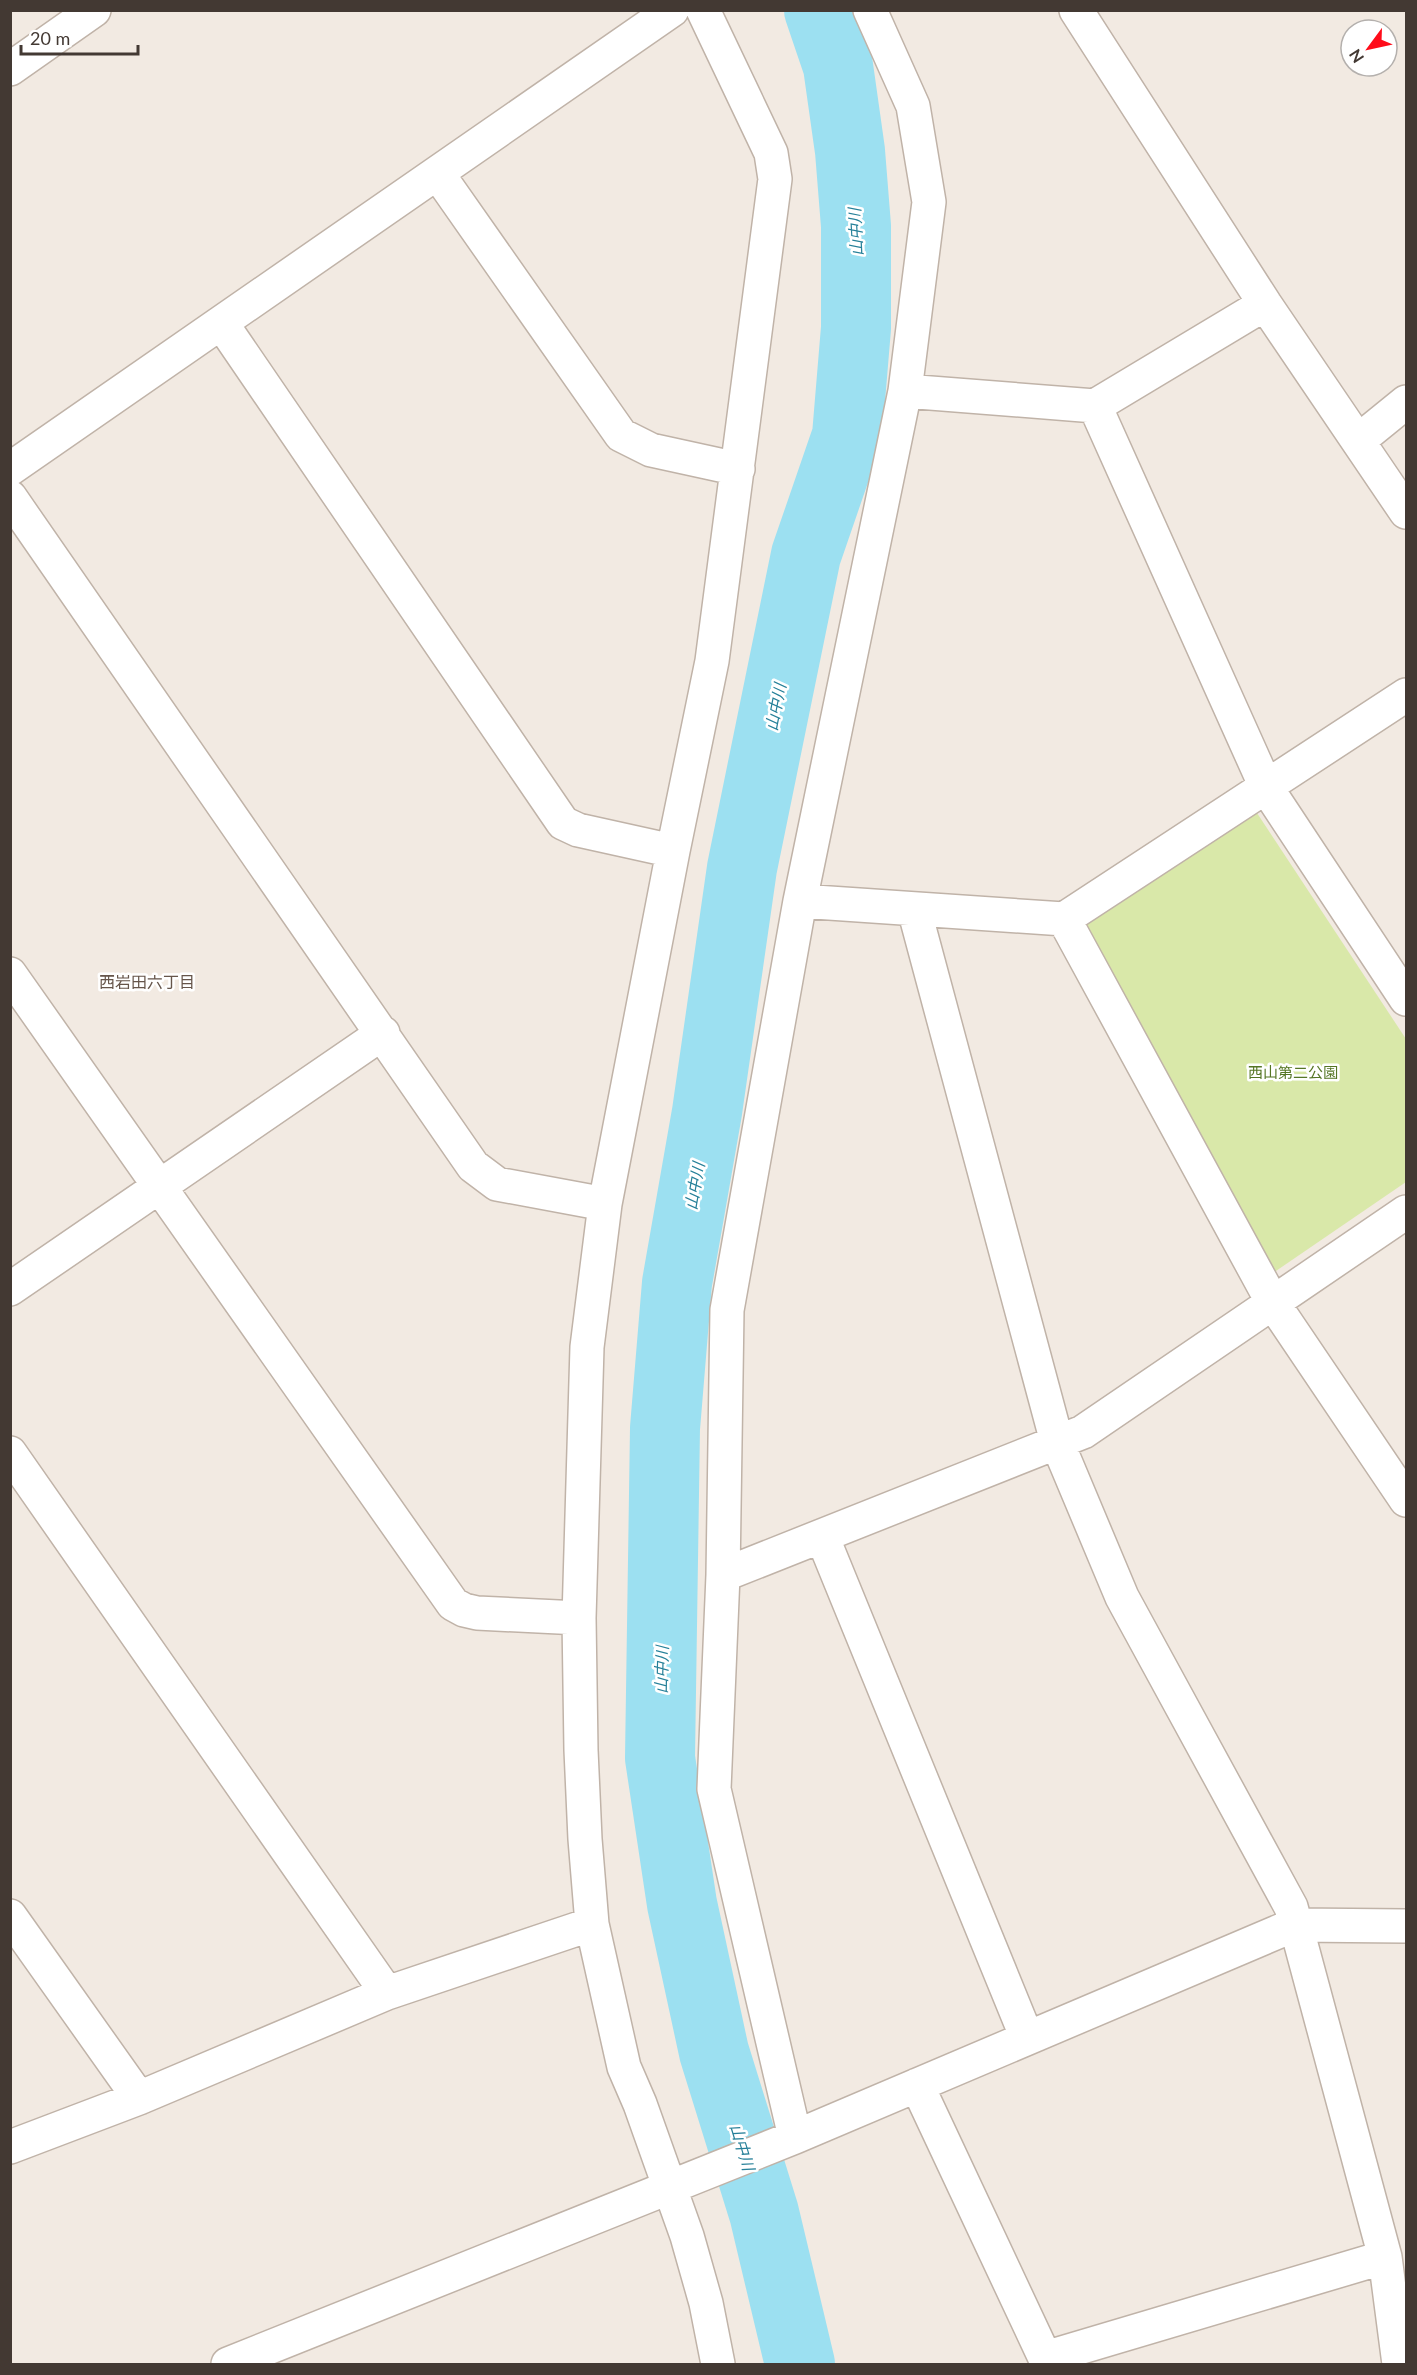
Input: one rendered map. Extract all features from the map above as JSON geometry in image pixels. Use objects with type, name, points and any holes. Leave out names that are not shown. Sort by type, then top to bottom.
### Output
[{"type":"street","points":[[10,69],[94,10]]},
{"type":"street","points":[[10,469],[672,10]]},
{"type":"street","points":[[703,10],[771,153],[775,179],[712,661],[605,1204],[587,1347],[579,1618],[581,1761],[592,1924],[624,2067],[675,2184],[706,2303],[718,2364]]},
{"type":"street","points":[[789,2140],[714,1790],[723,1575],[727,1310],[800,901],[905,391],[929,202],[913,106],[870,10]]},
{"type":"street","points":[[1076,10],[1266,304],[1407,512]]},
{"type":"street","points":[[438,174],[621,435],[651,450],[738,469]]},
{"type":"street","points":[[905,391],[1095,406],[1266,304]]},
{"type":"street","points":[[222,324],[563,823],[578,830],[673,851]]},
{"type":"street","points":[[1359,441],[1407,402]]},
{"type":"street","points":[[1095,406],[1266,787],[1407,999]]},
{"type":"street","points":[[10,497],[473,1166],[497,1185],[605,1204]]},
{"type":"street","points":[[800,901],[1064,919],[1407,695]]},
{"type":"street","points":[[915,909],[1057,1442],[1122,1597],[1291,1907],[1294,1925],[1386,2257],[1399,2364]]},
{"type":"street","points":[[1064,919],[1273,1303],[1407,1500]]},
{"type":"street","points":[[10,974],[453,1604],[477,1613],[579,1618]]},
{"type":"street","points":[[10,1288],[383,1033]]},
{"type":"street","points":[[723,1575],[1083,1432],[1407,1212]]},
{"type":"street","points":[[10,1453],[387,1993]]},
{"type":"street","points":[[822,1536],[1028,2038]]},
{"type":"street","points":[[10,1916],[139,2098]]},
{"type":"street","points":[[10,2147],[139,2098],[387,1993],[592,1924]]},
{"type":"street","points":[[228,2364],[789,2140],[1294,1925],[1407,1926]]},
{"type":"street","points":[[917,2085],[1045,2358],[1386,2257]]},
{"type":"green space","name":"西山第二公園","points":[[1255,810],[1406,1039],[1406,1182],[1273,1273],[1083,923]]},
{"type":"waterway","name":"山中川","points":[[800,2364],[764,2213],[714,2052],[682,1904],[660,1758],[665,1428],[677,1283],[707,1112],[742,868],[806,555],[847,436],[856,328],[856,226],[850,151],[838,66],[819,10]]},
{"type":"district","name":"西岩田六丁目","points":[[147,981]]}]
